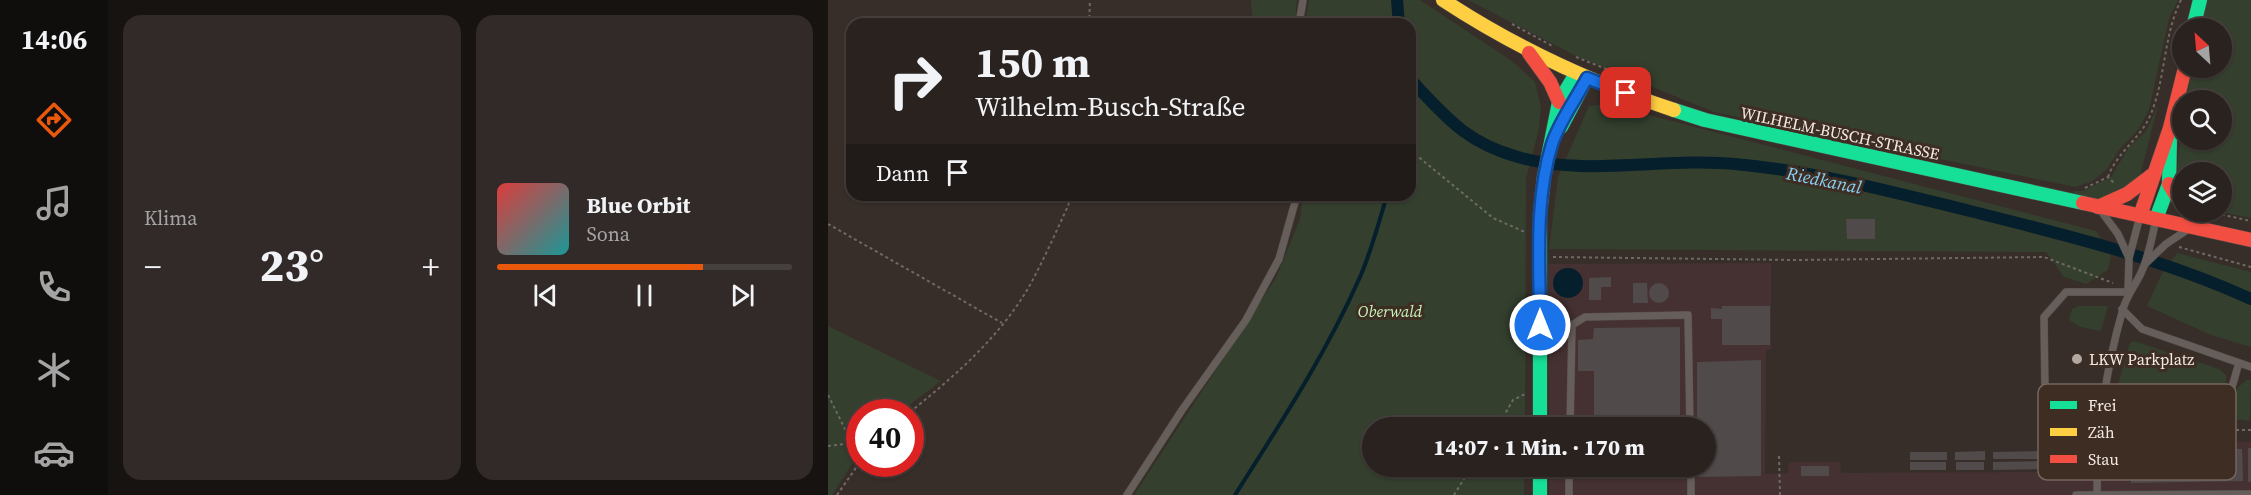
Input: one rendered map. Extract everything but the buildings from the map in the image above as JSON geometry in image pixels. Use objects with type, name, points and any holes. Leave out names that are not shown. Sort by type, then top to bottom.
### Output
[{"type":"main road","name":"WILHELM-BUSCH-STRASSE","points":[[1443,0],[1528,52],[1581,76],[1705,120],[2251,240]]},
{"type":"main road","points":[[2195,18],[2199,0]]},
{"type":"main road","points":[[1528,52],[1550,82],[1559,102]]},
{"type":"main road","points":[[1540,417],[1539,256],[1544,177],[1553,142],[1559,102],[1581,76]]},
{"type":"main road","points":[[1553,142],[1581,76]]},
{"type":"main road","points":[[2140,216],[2152,174],[2170,128],[2182,78]]},
{"type":"main road","points":[[2156,219],[2169,184],[2170,128]]},
{"type":"main road","points":[[2098,207],[2127,195],[2152,174]]},
{"type":"main road","points":[[2169,184],[2172,189]]},
{"type":"main road","points":[[2194,222],[2198,228]]},
{"type":"main road","points":[[1540,477],[1540,495]]},
{"type":"lane","points":[[1300,18],[1303,0]]},
{"type":"lane","points":[[1127,495],[1182,410],[1246,320],[1280,259],[1296,201]]},
{"type":"lane","points":[[2098,207],[2127,246],[2128,292]]},
{"type":"lane","points":[[2127,246],[2140,216]]},
{"type":"lane","points":[[2152,253],[2156,219]]},
{"type":"lane","points":[[2105,384],[2128,292],[2152,253],[2198,228]]},
{"type":"lane","points":[[2045,384],[2044,317],[2066,292],[2128,292]]},
{"type":"lane","points":[[2122,309],[2142,329],[2251,367]]},
{"type":"lane","points":[[1570,417],[1572,325],[1585,317],[1688,315],[1690,417]]},
{"type":"lane","points":[[2232,384],[2239,363]]},
{"type":"lane","points":[[1569,477],[1569,495]]},
{"type":"lane","points":[[1690,477],[1691,495]]},
{"type":"lane","points":[[2097,480],[2097,495]]},
{"type":"lane","points":[[2076,495],[2251,494]]},
{"type":"path","points":[[1089,18],[1090,0]]},
{"type":"path","points":[[2108,177],[2114,162],[2142,131],[2150,116],[2173,16],[2181,0]]},
{"type":"path","points":[[1507,21],[1558,48]]},
{"type":"path","points":[[1416,155],[1493,218],[1527,233]]},
{"type":"path","points":[[924,401],[965,367],[1030,285],[1069,201]]},
{"type":"path","points":[[2232,217],[2251,221]]},
{"type":"path","points":[[828,224],[1002,323]]},
{"type":"path","points":[[2166,244],[2251,267]]},
{"type":"path","points":[[1539,256],[1797,260],[2044,257],[2106,280],[2128,292]]},
{"type":"path","points":[[1503,417],[1513,400],[1521,395],[1540,393]]},
{"type":"path","points":[[828,394],[846,431]]},
{"type":"path","points":[[828,446],[846,444]]},
{"type":"path","points":[[1779,456],[1780,495]]},
{"type":"path","points":[[837,495],[850,477]]},
{"type":"path","points":[[1454,495],[1465,477]]},
{"type":"shaded area","points":[[1771,263],[1771,349],[1766,351],[1765,474],[1788,473],[1789,462],[1840,462],[1841,473],[2038,472],[2038,480],[2236,480],[2236,442],[2251,442],[2251,495],[1549,495],[1549,477],[1716,477],[1716,417],[1549,417],[1548,264]]},
{"type":"green space","points":[[1251,0],[1297,0],[1296,18],[1252,18]]},
{"type":"green space","name":"Oberwald","points":[[1309,0],[1420,0],[1512,61],[1535,82],[1541,108],[1538,133],[1526,179],[1525,417],[1362,417],[1362,477],[1524,477],[1524,495],[1134,495],[1276,278],[1300,219],[1302,201],[1416,201],[1416,18],[1306,18]]},
{"type":"green space","points":[[1468,0],[2178,0],[2169,19],[2149,110],[2138,130],[2120,149],[2106,170],[2091,182],[2075,187],[1714,112],[1576,56]]},
{"type":"green space","points":[[2206,0],[2251,0],[2251,218],[2232,214],[2232,162],[2178,162],[2179,150],[2232,150],[2232,90],[2188,90],[2190,78],[2232,78],[2232,18],[2202,18]]},
{"type":"green space","points":[[1606,104],[2096,231],[2111,256],[2108,270],[2086,284],[2064,277],[2046,252],[1549,249],[1558,177],[1589,106]]},
{"type":"green space","points":[[2158,105],[2140,176],[2133,186],[2099,199],[2072,194],[2073,191],[2083,191],[2111,177],[2129,147],[2146,131]]},
{"type":"green space","points":[[2177,253],[2251,272],[2251,347],[2211,335],[2147,306],[2163,271]]},
{"type":"green space","points":[[2079,306],[2108,306],[2101,331],[2080,327],[2069,320],[2072,309]]},
{"type":"green space","points":[[828,326],[941,381],[917,399],[846,399],[846,473],[832,495],[828,495]]},
{"type":"green space","points":[[2134,341],[2219,369],[2226,375],[2225,384],[2118,384],[2130,343]]},
{"type":"green space","points":[[2247,380],[2251,380],[2250,421],[2236,419],[2238,387]]},
{"type":"water","points":[[1568,268],[1579,272],[1583,283],[1579,294],[1568,298],[1557,294],[1553,283],[1557,272]]},
{"type":"waterway","name":"Riedkanal","points":[[1397,0],[1398,18]]},
{"type":"waterway","name":"Riedkanal","points":[[1416,85],[1446,116],[1470,136],[1518,157],[1571,166],[1735,164],[1824,177],[2042,229],[2113,249],[2183,271],[2251,299]]},
{"type":"waterway","points":[[1235,495],[1302,388],[1347,306],[1368,257],[1385,201]]},
{"type":"traffic: fast","points":[[2196,18],[2200,0]]},
{"type":"traffic: fast","points":[[1540,417],[1540,214],[1544,177],[1559,102],[1576,74]]},
{"type":"traffic: fast","points":[[1561,127],[1587,78]]},
{"type":"traffic: fast","points":[[1674,110],[1705,120],[2083,203]]},
{"type":"traffic: fast","points":[[2156,219],[2169,184],[2170,139]]},
{"type":"traffic: fast","points":[[1540,477],[1540,495]]},
{"type":"traffic: slow","points":[[1443,0],[1498,34],[1555,63],[1613,88],[1674,110]]},
{"type":"traffic: jam","points":[[1529,53],[1550,82],[1559,102]]},
{"type":"traffic: jam","points":[[2140,216],[2170,128],[2182,78]]},
{"type":"traffic: jam","points":[[2098,207],[2127,194],[2152,175]]},
{"type":"traffic: jam","points":[[2169,184],[2172,189]]},
{"type":"traffic: jam","points":[[2083,203],[2251,240]]},
{"type":"place","name":"LKW Parkplatz","points":[[2077,359]]},
{"type":"route","points":[[1540,325],[1540,214],[1544,177],[1553,142],[1587,78],[1626,93]]}]
